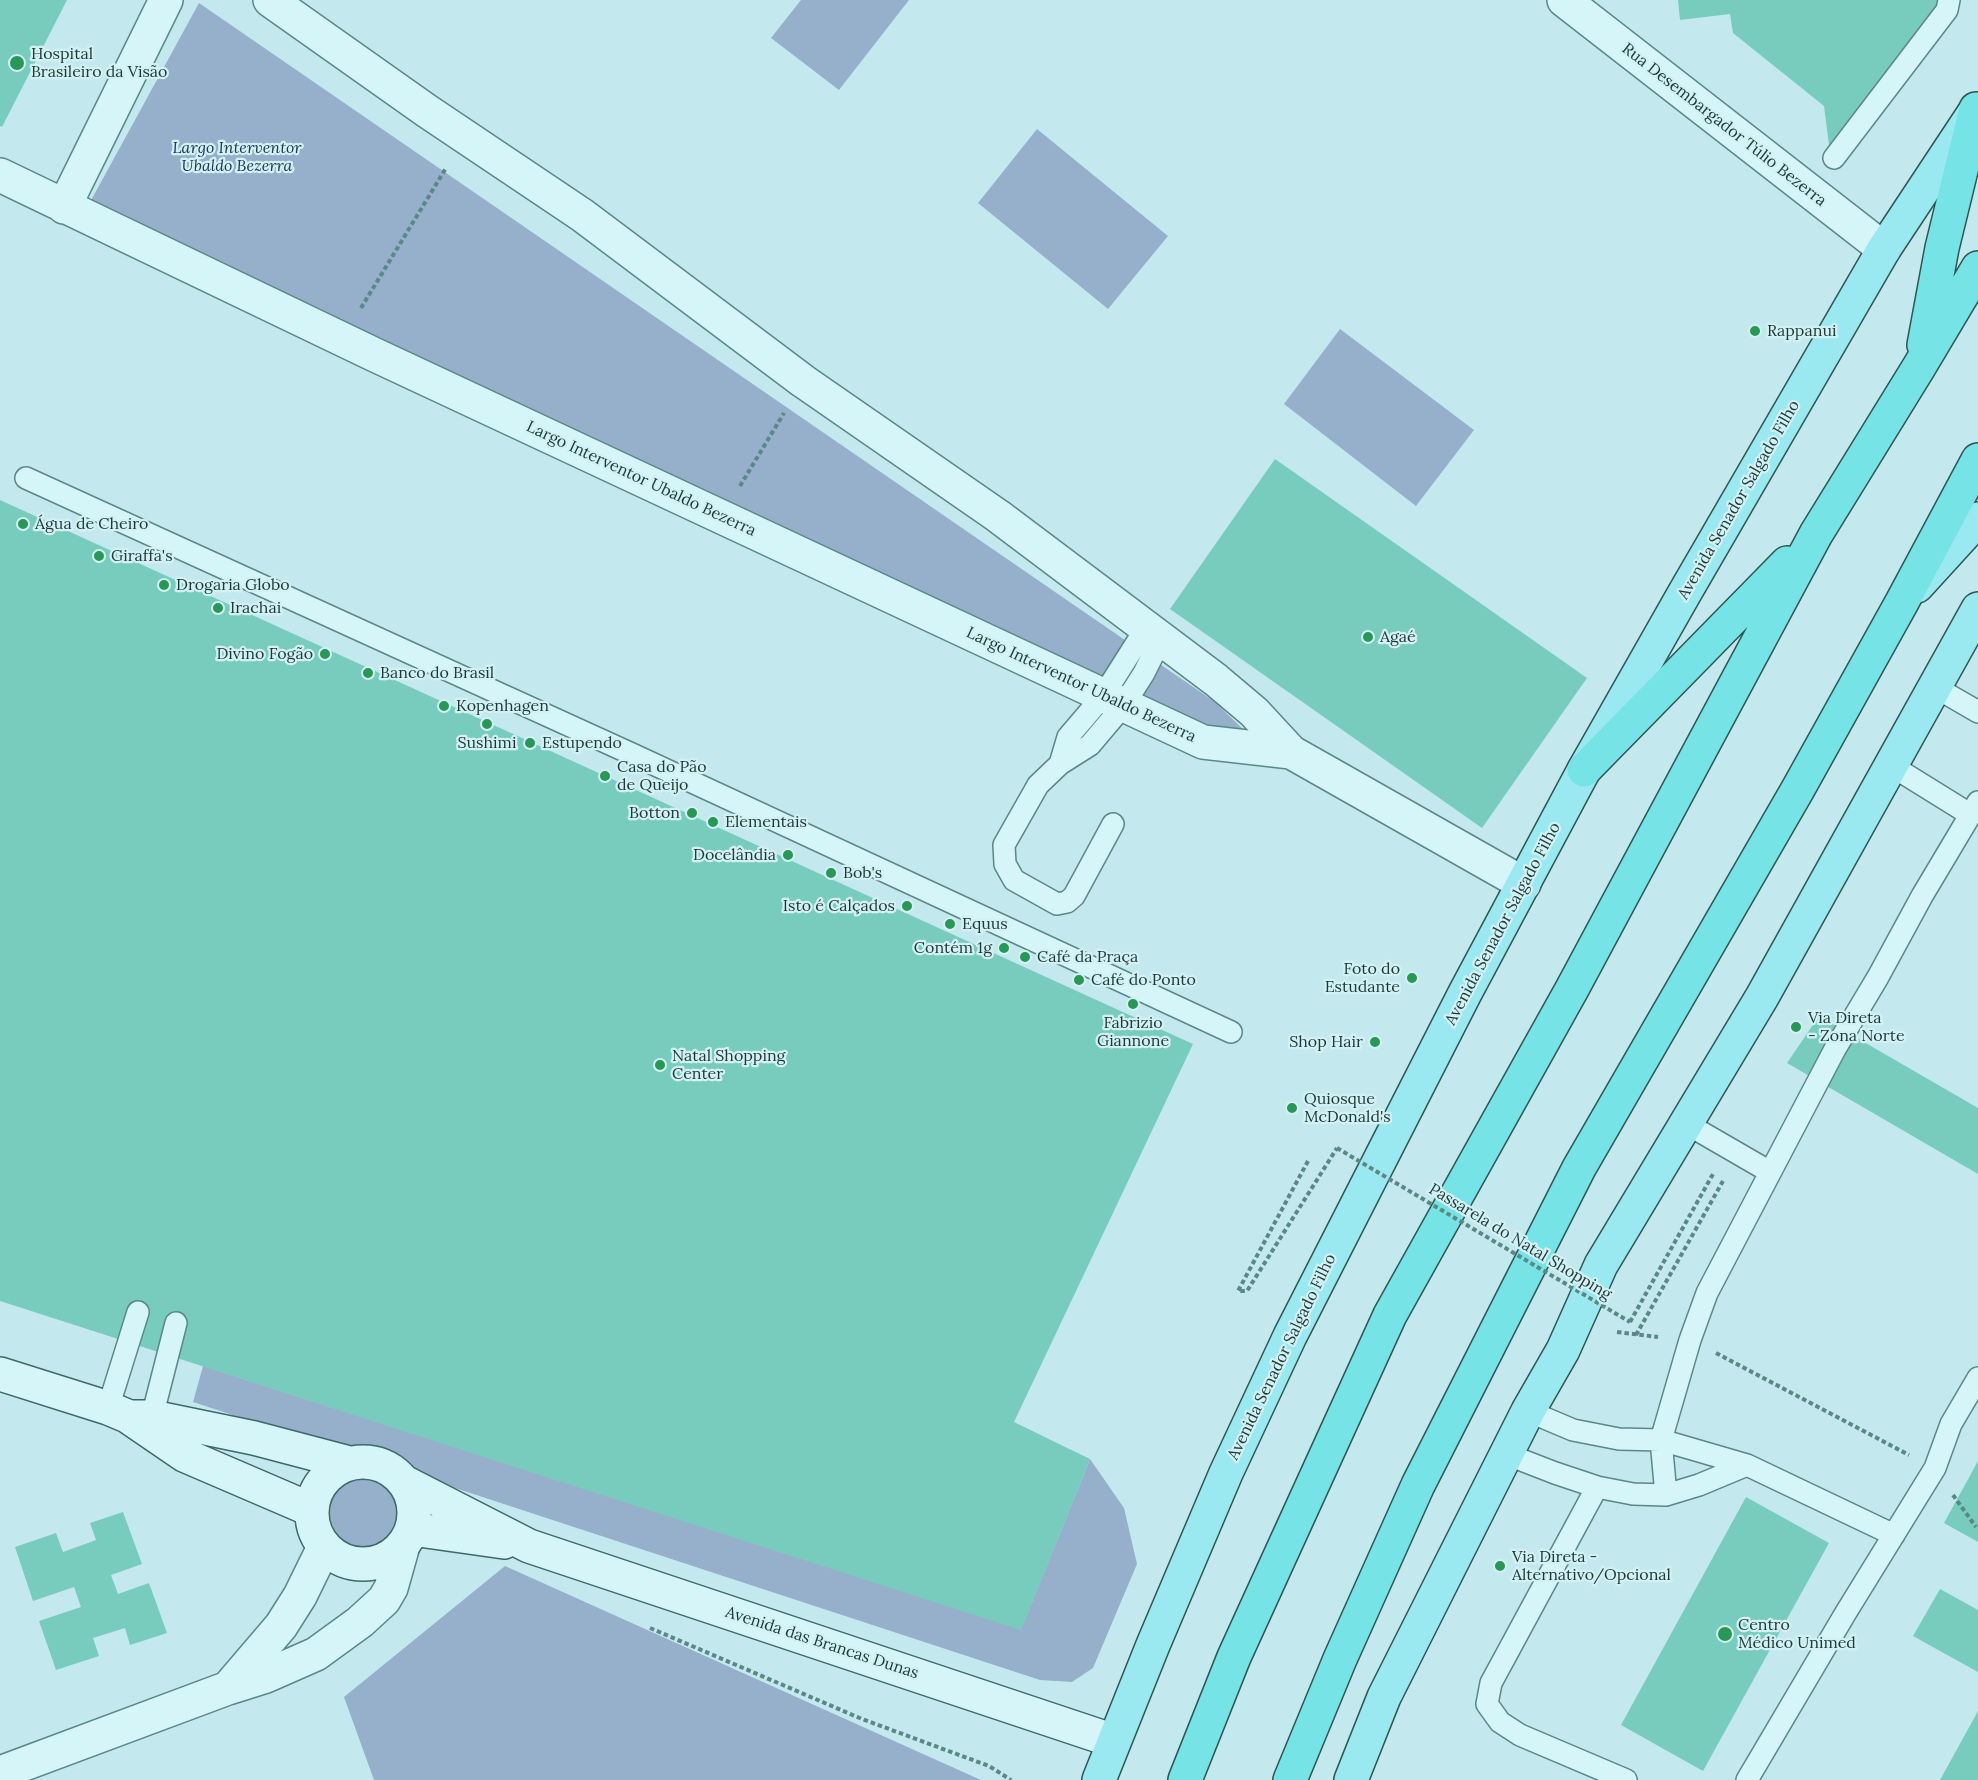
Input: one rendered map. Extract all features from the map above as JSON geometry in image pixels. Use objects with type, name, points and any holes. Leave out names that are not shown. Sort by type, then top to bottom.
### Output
[{"type":"highway","points":[[1920,367],[1942,248],[1977,108]]},
{"type":"highway","points":[[1185,1780],[1234,1657],[1390,1315],[1572,988],[1816,534],[1920,367],[1978,267]]},
{"type":"highway","points":[[1290,1780],[1340,1659],[1418,1485],[1579,1167],[1798,789],[1978,460]]},
{"type":"highway","points":[[1584,770],[1816,534]]},
{"type":"main road","name":"Avenida Senador Salgado Filho","points":[[1099,1780],[1221,1484],[1290,1336],[1465,993],[1584,770],[1684,594],[1884,249],[1977,108]]},
{"type":"main road","points":[[1902,602],[1978,519]]},
{"type":"main road","points":[[1352,1780],[1384,1697],[1528,1411],[1563,1350],[1601,1265],[1762,997],[1978,609]]},
{"type":"street","points":[[64,207],[166,0]]},
{"type":"street","name":"Largo Interventor Ubaldo Bezerra","points":[[270,0],[582,215],[803,381],[998,516],[1216,680],[1254,712],[1291,752],[1524,885]]},
{"type":"street","name":"Rua Desembargador Túlio Bezerra","points":[[1564,0],[1884,249]]},
{"type":"street","name":"Largo Interventor Ubaldo Bezerra","points":[[0,175],[721,517],[1203,742],[1291,752]]},
{"type":"street","points":[[0,1374],[129,1414],[254,1438],[349,1463],[365,1462],[381,1465],[396,1473],[404,1482],[414,1505],[407,1539],[391,1588],[384,1600],[360,1622],[316,1654],[266,1676],[2,1766]]},
{"type":"street","points":[[129,1414],[184,1455],[312,1510]]},
{"type":"street","points":[[349,1463],[332,1472],[319,1486],[312,1510],[313,1527],[324,1547],[338,1559],[355,1564],[374,1564],[388,1559],[407,1539]]},
{"type":"street","name":"Avenida das Brancas Dunas","points":[[404,1482],[530,1546],[1114,1741]]},
{"type":"street","name":"Avenida das Brancas Dunas","points":[[407,1539],[530,1546]]},
{"type":"street","points":[[228,1688],[280,1626],[300,1596],[324,1547]]},
{"type":"lane","points":[[1834,158],[1947,10],[1949,0]]},
{"type":"lane","points":[[26,478],[644,760],[1231,1032]]},
{"type":"lane","points":[[1113,824],[1074,896],[1067,902],[1057,904],[1014,880],[1005,864],[1004,845],[1038,785],[1060,764],[1068,737],[1113,701],[1154,633]]},
{"type":"lane","points":[[1935,687],[1978,712]]},
{"type":"lane","points":[[1666,1495],[1661,1440],[1690,1340],[1707,1293],[1845,1031],[1974,808],[1892,765]]},
{"type":"lane","points":[[1687,1124],[1770,1172]]},
{"type":"lane","points":[[129,1414],[138,1312]]},
{"type":"lane","points":[[129,1414],[176,1323]]},
{"type":"lane","points":[[1747,1780],[1935,1468],[1951,1424],[1978,1378]]},
{"type":"lane","points":[[1528,1411],[1573,1430],[1619,1439],[1661,1440],[1748,1465],[1894,1535]]},
{"type":"lane","points":[[1506,1454],[1555,1473],[1633,1494],[1666,1495],[1700,1485],[1748,1465]]},
{"type":"lane","points":[[1597,1486],[1491,1683],[1487,1704],[1500,1722],[1520,1735],[1626,1780]]},
{"type":"path","points":[[343,338],[465,136]]},
{"type":"path","points":[[721,517],[803,381]]},
{"type":"path","name":"Passarela do Natal Shopping","points":[[1308,1161],[1238,1291],[1247,1291],[1337,1148],[1630,1322],[1716,1168]]},
{"type":"path","points":[[1636,1335],[1727,1175]]},
{"type":"path","points":[[1617,1332],[1690,1340],[1935,1468],[1976,1527]]},
{"type":"path","points":[[646,1626],[862,1719],[988,1766],[1011,1780]]},
{"type":"green space","points":[[801,0],[909,0],[839,90],[771,38]]},
{"type":"green space","name":"Largo Interventor Ubaldo Bezerra","points":[[199,3],[1215,702],[1251,737],[1210,732],[89,204]]},
{"type":"green space","points":[[1037,129],[1168,236],[1108,309],[978,203]]},
{"type":"green space","points":[[1340,329],[1474,430],[1416,506],[1284,404]]},
{"type":"green space","points":[[203,1366],[1021,1629],[1090,1459],[1124,1508],[1137,1564],[1093,1668],[1072,1682],[1040,1680],[193,1402]]},
{"type":"green space","points":[[370,1477],[389,1487],[397,1499],[399,1513],[397,1527],[389,1539],[377,1547],[356,1549],[337,1539],[329,1527],[327,1506],[337,1487],[349,1479]]},
{"type":"green space","points":[[505,1566],[981,1780],[374,1780],[344,1697]]},
{"type":"building","name":"Hospital Brasileiro da Visão","points":[[0,0],[67,0],[2,127],[0,126]]},
{"type":"building","points":[[1678,0],[1941,0],[1942,6],[1829,145],[1824,106],[1733,33],[1730,14],[1680,20]]},
{"type":"building","name":"Agaé","points":[[1275,459],[1587,678],[1482,828],[1170,609]]},
{"type":"building","name":"Natal Shopping Center","points":[[0,500],[1193,1044],[1014,1422],[1090,1459],[1021,1630],[0,1301]]},
{"type":"building","points":[[1819,1016],[1978,1108],[1978,1174],[1787,1063]]},
{"type":"building","points":[[1978,1461],[1978,1542],[1944,1523]]},
{"type":"building","name":"Centro Médico Unimed","points":[[1746,1497],[1829,1543],[1703,1771],[1621,1725]]},
{"type":"building","points":[[123,1512],[142,1564],[111,1575],[118,1594],[149,1583],[167,1633],[130,1645],[125,1628],[93,1638],[99,1656],[56,1670],[39,1621],[81,1607],[74,1587],[33,1601],[15,1547],[56,1533],[63,1552],[96,1540],[90,1523]]},
{"type":"building","points":[[1940,1589],[1978,1610],[1978,1672],[1913,1636]]},
{"type":"building","points":[[1978,1711],[1978,1780],[1940,1780]]},
{"type":"place","name":"Hospital Brasileiro da Visão","points":[[17,63]]},
{"type":"place","name":"Rappanui","points":[[1755,331]]},
{"type":"place","name":"Água de Cheiro","points":[[23,524]]},
{"type":"place","name":"Giraffa's","points":[[99,556]]},
{"type":"place","name":"Drogaria Globo","points":[[164,585]]},
{"type":"place","name":"Irachai","points":[[218,608]]},
{"type":"place","name":"Agaé","points":[[1368,637]]},
{"type":"place","name":"Divino Fogão","points":[[325,654]]},
{"type":"place","name":"Banco do Brasil","points":[[368,673]]},
{"type":"place","name":"Kopenhagen","points":[[444,706]]},
{"type":"place","name":"Sushimi","points":[[487,724]]},
{"type":"place","name":"Estupendo","points":[[530,743]]},
{"type":"place","name":"Casa do Pão de Queijo","points":[[605,776]]},
{"type":"place","name":"Botton","points":[[692,813]]},
{"type":"place","name":"Elementais","points":[[713,822]]},
{"type":"place","name":"Docelândia","points":[[788,855]]},
{"type":"place","name":"Bob's","points":[[831,873]]},
{"type":"place","name":"Isto é Calçados","points":[[907,906]]},
{"type":"place","name":"Equus","points":[[950,924]]},
{"type":"place","name":"Contém 1g","points":[[1004,948]]},
{"type":"place","name":"Café da Praça","points":[[1025,957]]},
{"type":"place","name":"Foto do Estudante","points":[[1412,978]]},
{"type":"place","name":"Café do Ponto","points":[[1079,980]]},
{"type":"place","name":"Fabrizio Giannone","points":[[1133,1004]]},
{"type":"place","name":"Via Direta - Zona Norte","points":[[1796,1027]]},
{"type":"place","name":"Shop Hair","points":[[1375,1042]]},
{"type":"place","name":"Natal Shopping Center","points":[[660,1065]]},
{"type":"place","name":"Quiosque McDonald's","points":[[1292,1108]]},
{"type":"place","name":"Via Direta - Alternativo/Opcional","points":[[1500,1566]]},
{"type":"place","name":"Centro Médico Unimed","points":[[1725,1634]]}]
